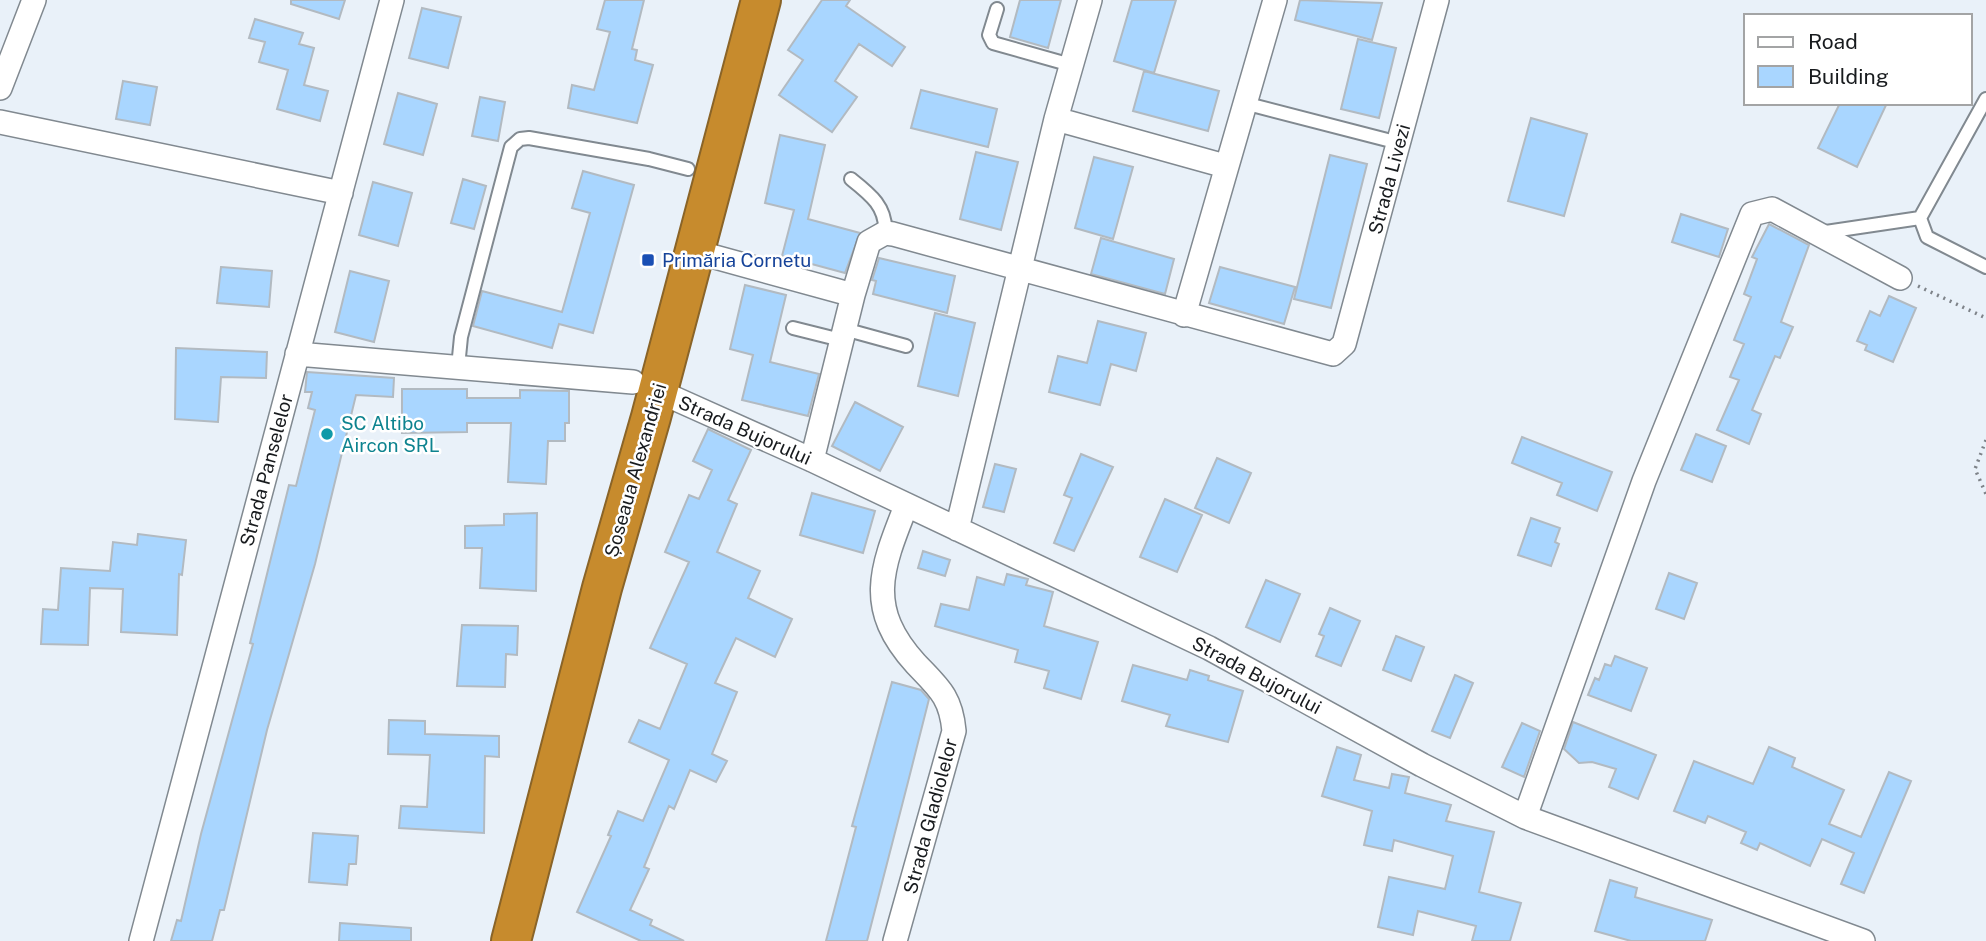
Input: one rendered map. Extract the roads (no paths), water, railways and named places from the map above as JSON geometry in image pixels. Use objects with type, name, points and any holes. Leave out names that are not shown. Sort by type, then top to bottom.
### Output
[{"type":"highway","name":"Șoseaua Alexandriei","points":[[511,941],[602,588],[688,169],[735,0]]},
{"type":"highway","name":"Șoseaua Alexandriei","points":[[489,941],[645,387],[693,251],[761,0]]},
{"type":"street","points":[[0,88],[34,0]]},
{"type":"street","name":"Strada Panselelor","points":[[141,941],[392,0]]},
{"type":"street","points":[[957,529],[1056,119],[1090,0]]},
{"type":"street","name":"Strada Livezi","points":[[1184,315],[1333,354],[1344,344],[1437,0]]},
{"type":"street","points":[[812,460],[842,335],[869,242],[885,233],[1021,267],[1184,315],[1244,103],[1268,2]]},
{"type":"street","points":[[1056,119],[1225,166]]},
{"type":"street","points":[[0,122],[341,193]]},
{"type":"street","points":[[1525,817],[1644,481],[1752,214],[1772,209],[1900,278]]},
{"type":"street","points":[[693,251],[853,295]]},
{"type":"street","name":"Strada Bujorului","points":[[297,354],[458,367],[645,387],[812,460],[1209,648],[1422,765],[1525,817],[1863,941]]},
{"type":"street","name":"Strada Gladiolelor","points":[[895,941],[954,731],[952,709],[939,687],[897,639],[884,611],[881,581],[889,549],[906,506]]},
{"type":"lane","points":[[997,9],[989,36],[993,43],[1071,65]]},
{"type":"lane","points":[[1986,99],[1920,218],[1927,237],[1986,267]]},
{"type":"lane","points":[[1244,103],[1399,143]]},
{"type":"lane","points":[[458,367],[461,337],[511,147],[520,139],[529,138],[649,159],[688,169]]},
{"type":"lane","points":[[851,179],[881,208],[886,219],[885,233]]},
{"type":"lane","points":[[1817,233],[1920,218]]},
{"type":"lane","points":[[793,328],[906,346]]},
{"type":"place","name":"Primăria Cornetu","points":[[648,260]]},
{"type":"place","name":"SC Altibo Aircon SRL","points":[[327,434]]}]
